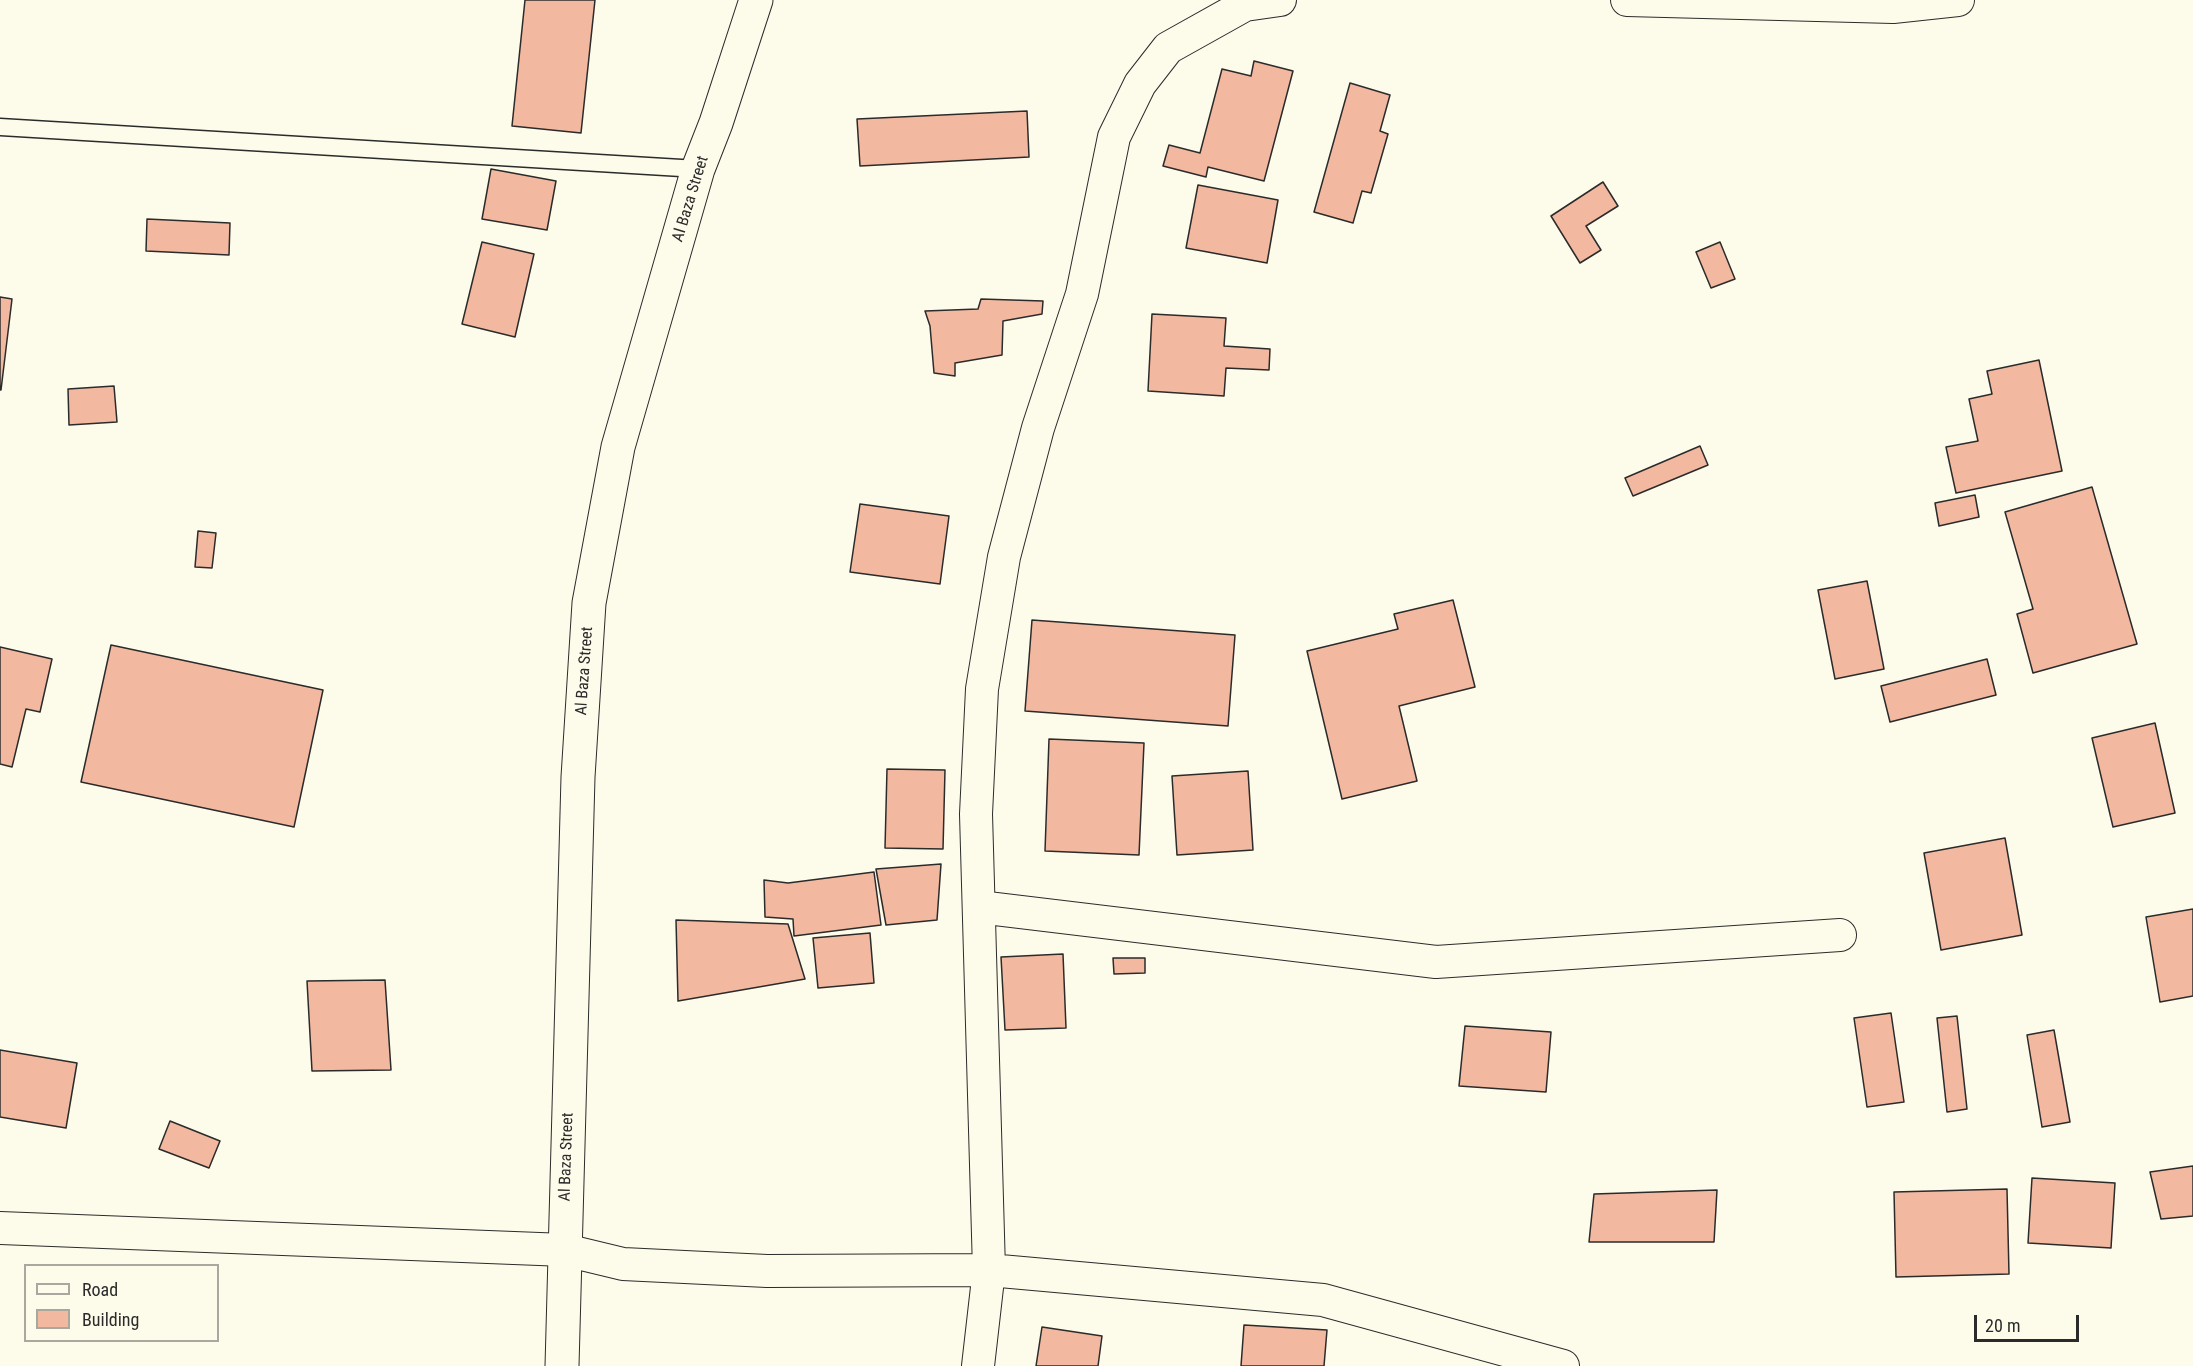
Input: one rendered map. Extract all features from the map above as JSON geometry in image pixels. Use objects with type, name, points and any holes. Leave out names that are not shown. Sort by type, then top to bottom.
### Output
[{"type":"main road","name":"Al Baza Street","points":[[562,1366],[578,788],[589,603],[618,447],[698,169],[716,123],[756,0]]},
{"type":"street","points":[[978,1366],[988,1270],[976,814],[982,689],[1004,557],[1038,428],[1082,294],[1114,137],[1140,84],[1168,48],[1245,5],[1280,0]]},
{"type":"street","points":[[1628,0],[1893,7],[1958,0]]},
{"type":"street","points":[[979,907],[1436,962],[1840,935]]},
{"type":"street","points":[[0,1228],[565,1250],[623,1264],[767,1271],[988,1270],[1323,1300],[1563,1366]]},
{"type":"lane","points":[[0,127],[698,169]]},
{"type":"building","points":[[525,0],[595,0],[581,133],[512,126]]},
{"type":"building","points":[[1254,61],[1293,71],[1264,181],[1208,167],[1206,177],[1163,166],[1169,145],[1200,153],[1222,69],[1251,76]]},
{"type":"building","points":[[1350,83],[1390,95],[1380,131],[1388,134],[1371,193],[1362,191],[1353,223],[1314,212]]},
{"type":"building","points":[[1027,111],[1029,157],[860,166],[857,119]]},
{"type":"building","points":[[491,169],[556,181],[547,230],[482,219]]},
{"type":"building","points":[[1603,182],[1618,206],[1586,226],[1601,250],[1580,263],[1551,216]]},
{"type":"building","points":[[1198,185],[1278,200],[1267,263],[1186,248]]},
{"type":"building","points":[[147,219],[230,223],[229,255],[146,251]]},
{"type":"building","points":[[482,242],[534,254],[515,337],[462,324]]},
{"type":"building","points":[[1720,242],[1735,279],[1711,288],[1696,252]]},
{"type":"building","points":[[0,297],[12,299],[1,390],[0,390]]},
{"type":"building","points":[[981,299],[1043,301],[1042,314],[1003,321],[1002,355],[955,363],[955,376],[934,373],[930,326],[925,311],[978,309]]},
{"type":"building","points":[[1152,314],[1226,318],[1224,346],[1270,349],[1269,370],[1226,368],[1224,396],[1148,391]]},
{"type":"building","points":[[2039,360],[2062,471],[1956,493],[1946,447],[1978,441],[1969,399],[1992,394],[1987,371]]},
{"type":"building","points":[[114,386],[117,422],[69,425],[68,389]]},
{"type":"building","points":[[1700,446],[1708,465],[1633,496],[1625,478]]},
{"type":"building","points":[[2092,487],[2137,644],[2033,673],[2017,614],[2033,609],[2005,512]]},
{"type":"building","points":[[1975,495],[1979,517],[1939,526],[1935,503]]},
{"type":"building","points":[[860,504],[949,516],[940,584],[850,572]]},
{"type":"building","points":[[198,531],[216,533],[212,568],[195,567]]},
{"type":"building","points":[[1867,581],[1884,669],[1835,679],[1818,590]]},
{"type":"building","points":[[1453,600],[1475,687],[1399,706],[1417,781],[1342,799],[1307,651],[1398,629],[1394,614]]},
{"type":"building","points":[[1032,620],[1235,635],[1228,726],[1025,711]]},
{"type":"building","points":[[111,645],[323,690],[294,827],[81,782]]},
{"type":"building","points":[[0,647],[52,659],[40,712],[26,709],[12,767],[0,764]]},
{"type":"building","points":[[1987,659],[1996,695],[1890,722],[1881,686]]},
{"type":"building","points":[[2155,723],[2175,813],[2113,827],[2092,738]]},
{"type":"building","points":[[1049,739],[1144,743],[1139,855],[1045,851]]},
{"type":"building","points":[[887,769],[945,770],[943,849],[885,848]]},
{"type":"building","points":[[1248,771],[1253,850],[1177,855],[1172,776]]},
{"type":"building","points":[[2005,838],[2022,935],[1941,950],[1924,853]]},
{"type":"building","points":[[941,864],[937,920],[886,925],[876,869]]},
{"type":"building","points":[[874,872],[881,925],[794,936],[793,919],[765,917],[764,880],[788,883]]},
{"type":"building","points":[[2193,909],[2193,996],[2160,1002],[2146,917]]},
{"type":"building","points":[[676,920],[788,924],[805,979],[678,1001]]},
{"type":"building","points":[[870,933],[874,983],[818,988],[813,938]]},
{"type":"building","points":[[1063,954],[1066,1028],[1005,1030],[1001,957]]},
{"type":"building","points":[[1113,958],[1145,958],[1145,973],[1114,974]]},
{"type":"building","points":[[385,980],[391,1070],[312,1071],[307,981]]},
{"type":"building","points":[[1891,1013],[1904,1102],[1867,1107],[1854,1018]]},
{"type":"building","points":[[1957,1016],[1967,1109],[1947,1112],[1937,1018]]},
{"type":"building","points":[[1465,1026],[1551,1032],[1546,1092],[1459,1086]]},
{"type":"building","points":[[2054,1030],[2070,1122],[2042,1127],[2027,1035]]},
{"type":"building","points":[[0,1050],[77,1063],[66,1128],[0,1117]]},
{"type":"building","points":[[170,1121],[220,1141],[209,1168],[159,1149]]},
{"type":"building","points":[[2193,1166],[2193,1216],[2161,1219],[2150,1172]]},
{"type":"building","points":[[2032,1178],[2115,1183],[2111,1248],[2028,1243]]},
{"type":"building","points":[[2007,1189],[2009,1274],[1896,1277],[1894,1192]]},
{"type":"building","points":[[1717,1190],[1714,1242],[1589,1242],[1594,1194]]},
{"type":"building","points":[[1244,1325],[1327,1330],[1324,1366],[1241,1366]]},
{"type":"building","points":[[1042,1327],[1102,1336],[1098,1366],[1036,1366]]}]
